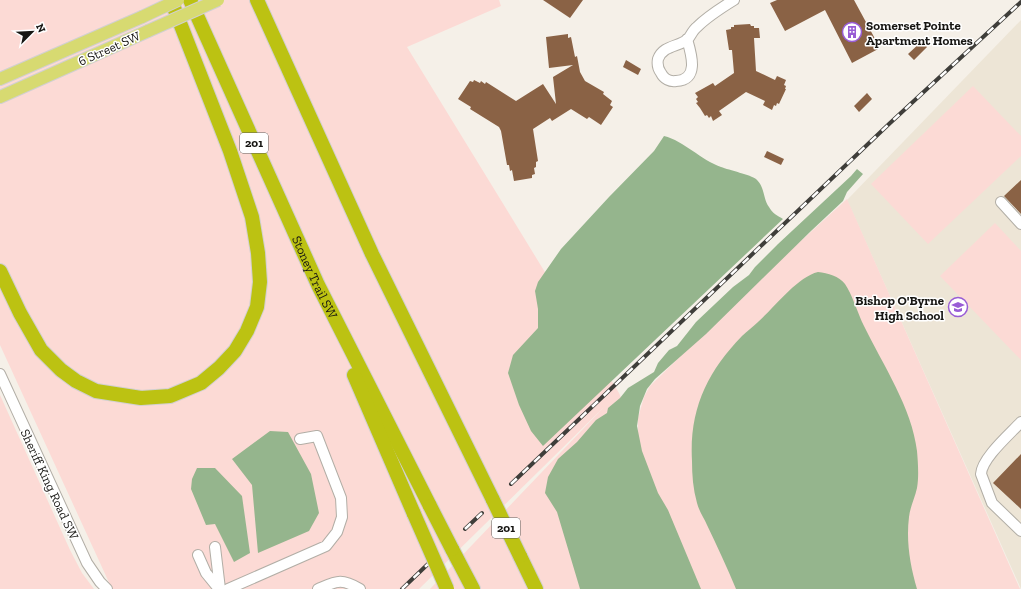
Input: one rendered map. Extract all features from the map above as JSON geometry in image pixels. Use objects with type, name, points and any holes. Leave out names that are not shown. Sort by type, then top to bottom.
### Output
[{"type":"highway","points":[[0,271],[20,313],[41,350],[62,370],[83,385],[96,391],[141,398],[170,396],[201,382],[219,368],[234,351],[248,331],[257,307],[260,282],[258,252],[252,217],[230,151],[171,0]]},
{"type":"highway","name":"Stoney Trail SW","points":[[190,0],[318,285],[473,589]]},
{"type":"highway","name":"201","points":[[257,0],[372,254],[536,589]]},
{"type":"highway","points":[[318,285],[377,430],[447,589]]},
{"type":"main road","name":"6 Street SW","points":[[0,79],[178,0]]},
{"type":"main road","name":"6 Street SW","points":[[0,97],[218,0]]},
{"type":"street","points":[[687,39],[696,27],[705,19],[734,0]]},
{"type":"street","points":[[1001,202],[1021,224]]},
{"type":"street","name":"Sheriff King Road SW","points":[[0,374],[87,563],[100,582],[107,589]]},
{"type":"street","points":[[1021,422],[985,460],[981,469],[981,474],[992,503],[1021,531]]},
{"type":"street","points":[[228,589],[326,546],[337,532],[342,517],[341,498],[317,436],[300,439]]},
{"type":"street","points":[[215,547],[220,589]]},
{"type":"street","points":[[198,555],[206,573],[220,589]]},
{"type":"street","points":[[318,589],[341,581],[360,589]]},
{"type":"shaded area","points":[[0,0],[499,0],[501,6],[407,47],[619,393],[638,436],[638,418],[644,397],[650,386],[769,270],[847,199],[1020,589],[430,589],[604,407],[419,589],[112,589],[0,345]]},
{"type":"shaded area","name":"Bishop O'Byrne High School","points":[[1021,20],[1021,589],[847,200]]},
{"type":"shaded area","points":[[973,86],[1021,136],[1021,156],[928,244],[871,184]]},
{"type":"shaded area","points":[[664,136],[679,142],[714,164],[756,179],[761,186],[770,209],[783,219],[543,446],[531,431],[519,405],[508,373],[513,355],[538,328],[538,309],[535,291],[538,282],[561,249],[654,151]]},
{"type":"shaded area","points":[[857,169],[863,174],[847,192],[843,201],[706,334],[655,379],[647,389],[640,406],[637,426],[642,451],[658,493],[668,510],[701,589],[580,589],[557,512],[545,493],[548,477],[558,459],[577,442],[596,420],[607,413],[608,408],[620,398],[628,388],[654,372],[658,363],[669,350],[677,346],[696,322],[733,287],[749,275],[778,244]]},
{"type":"shaded area","points":[[995,223],[1021,251],[1021,360],[940,276]]},
{"type":"shaded area","points":[[818,272],[833,275],[845,284],[864,326],[896,387],[914,435],[917,451],[918,479],[908,526],[908,544],[912,571],[917,589],[736,589],[698,506],[693,482],[692,442],[697,409],[710,378],[719,364],[742,336],[794,286],[810,275]]},
{"type":"shaded area","points":[[0,395],[70,550],[82,573],[94,589],[0,589]]},
{"type":"shaded area","points":[[270,431],[288,432],[311,474],[319,513],[309,531],[258,553],[252,485],[232,459]]},
{"type":"shaded area","points":[[197,468],[215,468],[242,496],[250,553],[234,562],[215,524],[206,525],[191,489],[192,479]]},
{"type":"building","points":[[543,0],[583,0],[570,18]]},
{"type":"building","name":"Somerset Pointe Apartment Homes","points":[[777,0],[854,0],[880,48],[852,63],[825,10],[785,31],[770,3]]},
{"type":"building","points":[[750,24],[751,26],[754,26],[754,28],[759,28],[760,38],[754,38],[756,71],[775,80],[777,76],[786,80],[784,85],[786,86],[786,89],[779,104],[777,103],[776,106],[774,105],[772,110],[763,105],[765,101],[746,92],[719,111],[722,115],[713,121],[711,116],[709,118],[707,115],[705,116],[696,103],[698,102],[696,99],[698,97],[695,93],[713,83],[715,86],[734,73],[732,50],[729,50],[726,30],[731,29],[734,25]]},
{"type":"building","points":[[568,34],[568,38],[571,37],[575,57],[577,56],[580,72],[585,81],[604,92],[603,94],[612,101],[610,105],[613,107],[601,125],[589,117],[587,119],[571,109],[552,121],[550,118],[533,129],[538,161],[536,162],[536,167],[534,168],[535,174],[532,175],[532,178],[514,181],[512,170],[510,171],[509,165],[507,165],[499,127],[470,109],[471,107],[458,99],[470,81],[473,82],[474,80],[480,83],[481,81],[485,84],[486,82],[516,101],[543,84],[556,104],[553,77],[573,65],[549,68],[546,37]]},
{"type":"building","points":[[921,42],[927,47],[914,60],[908,54]]},
{"type":"building","points":[[626,60],[641,69],[638,75],[623,67]]},
{"type":"building","points":[[867,93],[872,99],[859,112],[854,106]]},
{"type":"building","points":[[767,151],[784,159],[781,165],[764,157]]},
{"type":"building","points":[[1021,180],[1021,214],[1004,196]]},
{"type":"building","points":[[1021,454],[1021,509],[993,483]]},
{"type":"railway","points":[[511,484],[889,124],[1021,2]]},
{"type":"railway","points":[[465,529],[482,513]]},
{"type":"railway","points":[[402,589],[429,563]]},
{"type":"place","name":"Somerset Pointe Apartment Homes","points":[[852,32]]},
{"type":"place","name":"Bishop O'Byrne High School","points":[[958,307]]}]
